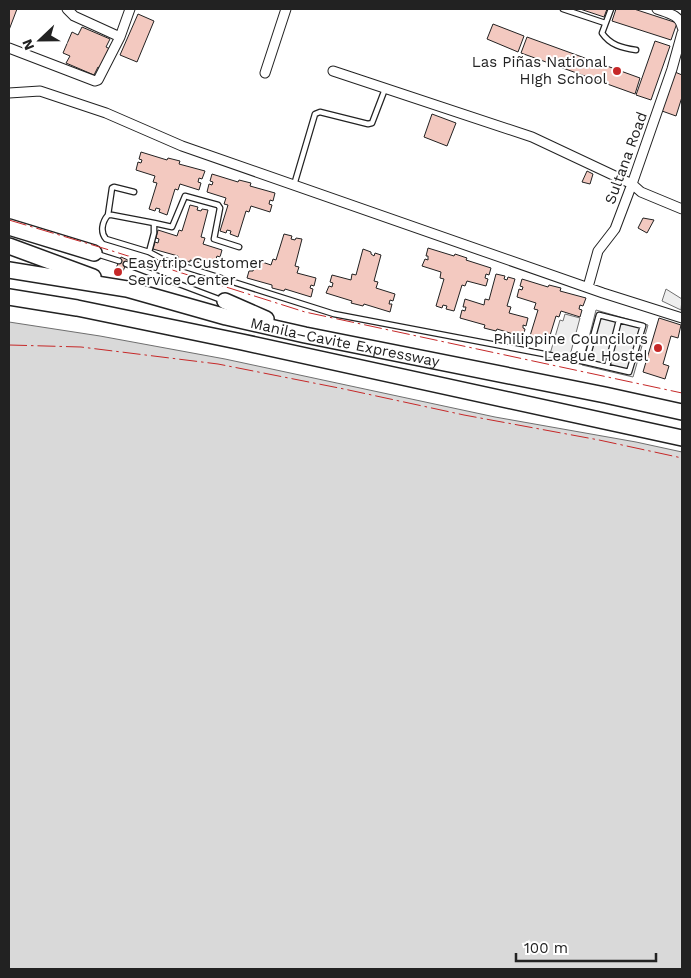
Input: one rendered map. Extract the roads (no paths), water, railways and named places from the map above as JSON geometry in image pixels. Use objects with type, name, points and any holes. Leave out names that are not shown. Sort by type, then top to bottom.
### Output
[{"type":"highway","points":[[9,227],[94,253]]},
{"type":"highway","points":[[9,246],[127,289]]},
{"type":"highway","name":"Manila–Cavite Expressway","points":[[9,270],[127,289],[226,317],[305,335],[682,412]]},
{"type":"highway","name":"Manila–Cavite Expressway","points":[[9,297],[77,308],[682,438]]},
{"type":"highway","points":[[225,301],[305,335]]},
{"type":"highway","points":[[9,303],[77,308]]},
{"type":"street","points":[[67,9],[74,16],[120,37]]},
{"type":"street","points":[[9,48],[95,81],[100,78],[120,37],[130,9]]},
{"type":"street","points":[[265,73],[286,9]]},
{"type":"street","points":[[657,9],[677,17],[682,27]]},
{"type":"street","name":"Sultana Road","points":[[588,287],[598,251],[615,229],[632,184],[669,78],[682,33]]},
{"type":"street","points":[[334,71],[385,90],[532,137],[632,184],[641,192],[682,209]]},
{"type":"street","points":[[9,93],[40,91],[106,113],[182,146],[682,318]]},
{"type":"lane","points":[[563,9],[605,23]]},
{"type":"lane","points":[[611,9],[602,33],[607,40],[623,48],[636,50]]},
{"type":"lane","points":[[294,185],[315,114],[320,112],[372,124],[385,90]]},
{"type":"lane","points":[[134,192],[112,188],[108,215],[105,218],[102,231],[106,239],[149,252],[164,260],[334,314],[586,362],[629,372],[643,326],[599,315],[586,362]]},
{"type":"lane","points":[[108,215],[172,227],[185,196],[218,205],[220,208],[214,239],[239,247]]},
{"type":"lane","points":[[149,252],[154,233],[154,223]]},
{"type":"lane","points":[[94,253],[120,261]]},
{"type":"lane","points":[[126,264],[225,301]]},
{"type":"lane","points":[[607,367],[619,320]]},
{"type":"place","name":"Las Piñas National HIgh School","points":[[617,71]]},
{"type":"place","name":"Easytrip Customer Service Center","points":[[118,272]]},
{"type":"place","name":"Philippine Councilors League Hostel","points":[[658,348]]}]
